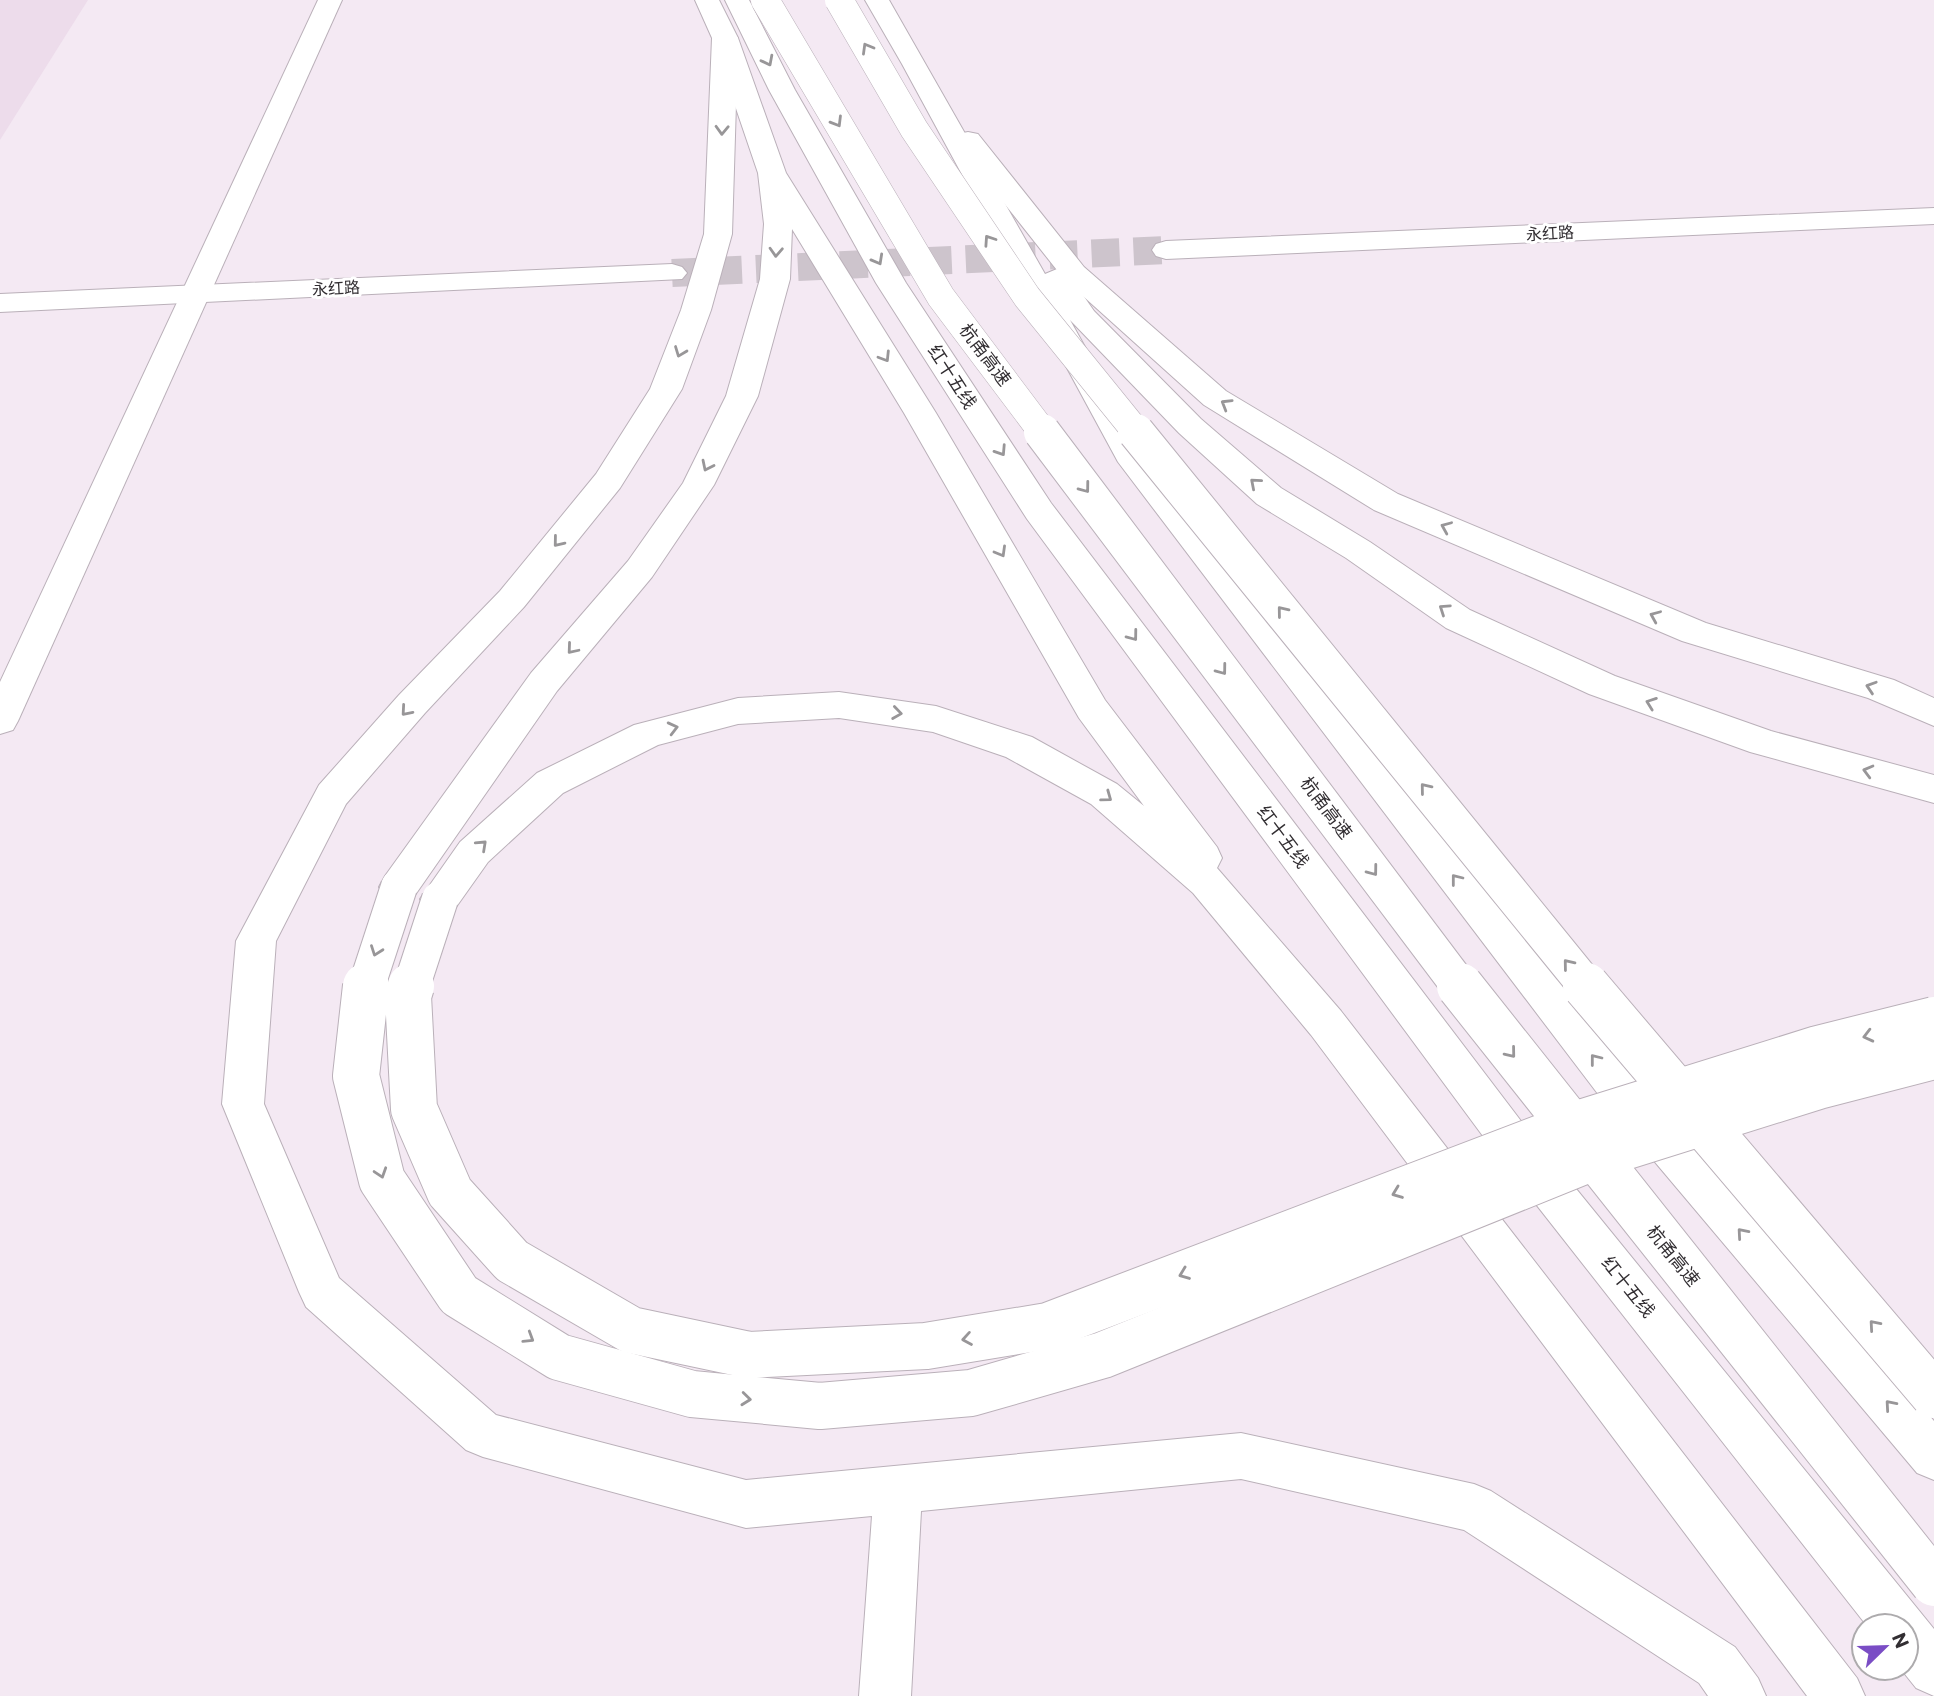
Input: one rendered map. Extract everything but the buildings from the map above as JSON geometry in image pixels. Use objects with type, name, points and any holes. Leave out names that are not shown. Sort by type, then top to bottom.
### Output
[{"type":"main road","points":[[0,720],[330,0]]},
{"type":"main road","points":[[706,0],[731,19],[772,173],[778,224],[775,279],[742,396],[698,485],[639,569],[544,682],[367,978],[356,1076],[382,1181],[459,1294],[559,1357],[692,1394],[820,1406],[971,1393],[1103,1354],[1601,1154],[1818,1086],[1934,1056]]},
{"type":"main road","name":"杭甬高速","points":[[765,0],[941,297],[1486,1021],[1934,1583]]},
{"type":"main road","points":[[838,0],[914,129],[1027,297],[1622,1030],[1934,1395]]},
{"type":"main road","points":[[877,0],[915,64],[1129,455],[1616,1085],[1934,1457]]},
{"type":"main road","points":[[731,19],[718,234],[695,310],[666,389],[608,481],[512,599],[412,704],[332,795],[256,941],[243,1104],[321,1292],[483,1434],[746,1504],[1241,1456],[1474,1508],[1717,1665],[1740,1696]]},
{"type":"main road","name":"红十五线","points":[[731,19],[782,90],[891,283],[1039,510],[1506,1134],[1888,1612]]},
{"type":"main road","points":[[915,64],[968,140],[1083,317],[1190,426],[1269,496],[1357,550],[1458,619],[1602,685],[1763,742],[1934,789]]},
{"type":"main road","points":[[968,140],[1074,273],[1215,398],[1386,502],[1695,632],[1881,689],[1934,713]]},
{"type":"main road","points":[[772,173],[920,413],[1092,709],[1326,1023],[1839,1696]]},
{"type":"main road","name":"永红路","points":[[1166,250],[1934,216]]},
{"type":"main road","name":"永红路","points":[[0,303],[672,273]]},
{"type":"main road","points":[[1326,1023],[1207,882],[1104,794],[1019,747],[936,719],[839,705],[738,711],[647,734],[550,783],[474,852],[420,893],[408,996],[414,1109],[450,1192],[512,1261],[631,1330],[749,1356],[926,1346],[1048,1326],[1581,1123],[1818,1049],[1934,1020]]},
{"type":"main road","points":[[885,1696],[898,1489]]},
{"type":"main road","points":[[1920,1652],[1934,1670]]},
{"type":"shaded area","points":[[0,0],[88,0],[0,140]]},
{"type":"tunnel","points":[[672,273],[1166,250]]}]
